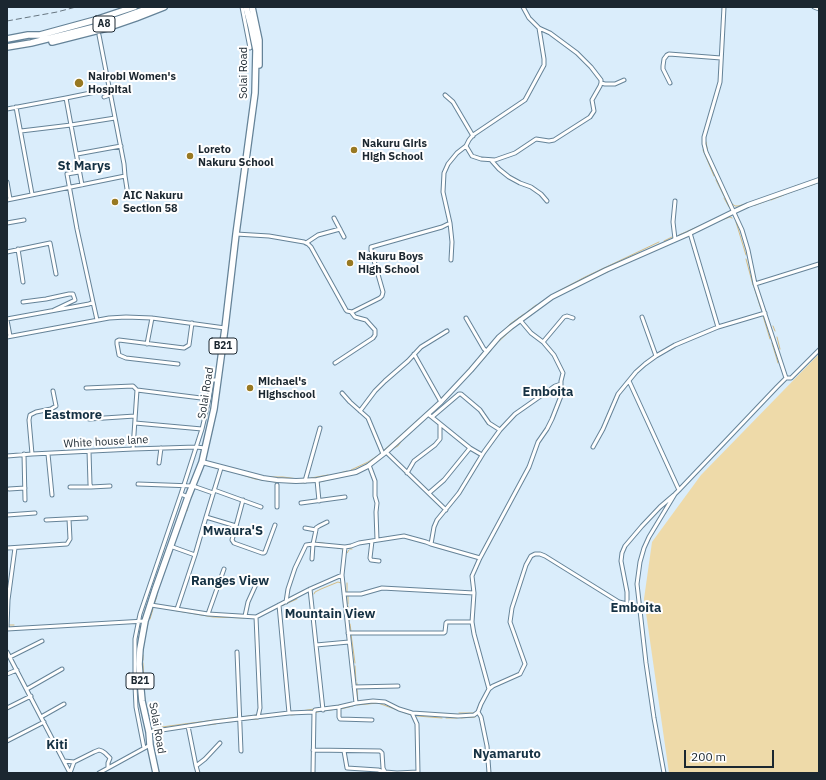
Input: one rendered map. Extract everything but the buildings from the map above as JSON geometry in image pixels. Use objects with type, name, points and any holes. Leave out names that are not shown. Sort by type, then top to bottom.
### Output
[{"type":"highway","points":[[28,35],[125,7]]},
{"type":"highway","name":"A8","points":[[7,47],[31,43],[134,7]]},
{"type":"highway","name":"A8","points":[[7,39],[28,35],[54,34],[102,25],[152,7]]},
{"type":"highway","points":[[31,43],[58,41],[107,28],[164,7]]},
{"type":"highway","name":"Solai Road","points":[[156,773],[147,746],[149,732],[142,701],[139,664],[142,622],[151,605],[170,546],[202,462],[214,409],[255,93],[256,50],[246,7]]},
{"type":"highway","name":"B21","points":[[252,7],[259,35],[260,46],[259,69],[255,93]]},
{"type":"street","points":[[242,7],[250,48]]},
{"type":"street","points":[[466,146],[472,156],[482,159],[495,160],[515,153],[536,139],[549,141],[554,140],[590,117],[594,112],[592,100],[601,83],[601,80],[577,53],[550,33],[539,28],[529,18],[523,7]]},
{"type":"street","points":[[724,7],[720,82],[704,137],[704,144],[706,152],[742,230],[756,284],[786,378]]},
{"type":"street","points":[[814,7],[819,9]]},
{"type":"street","points":[[451,260],[452,242],[450,223],[443,192],[444,173],[454,156],[466,146],[473,136],[527,97],[544,63],[539,28]]},
{"type":"street","points":[[99,35],[108,90],[121,146],[127,189],[126,193]]},
{"type":"street","points":[[670,83],[663,69],[664,59],[669,54],[721,58]]},
{"type":"street","points":[[601,83],[615,84],[624,80]]},
{"type":"street","points":[[104,97],[107,96],[108,90]]},
{"type":"street","points":[[7,109],[108,90]]},
{"type":"street","points":[[446,95],[453,102],[473,136]]},
{"type":"street","points":[[66,98],[82,185]]},
{"type":"street","points":[[16,107],[32,194]]},
{"type":"street","points":[[21,131],[115,118]]},
{"type":"street","points":[[77,154],[121,146]]},
{"type":"street","points":[[491,160],[509,177],[531,187],[548,201]]},
{"type":"street","points":[[79,172],[68,174],[77,228],[97,320]]},
{"type":"street","points":[[7,182],[9,199],[125,176]]},
{"type":"street","points":[[202,462],[221,468],[277,480],[317,480],[356,472],[369,465],[384,453],[441,402],[499,337],[552,297],[606,270],[690,233],[748,205],[819,180]]},
{"type":"street","points":[[675,201],[673,222],[675,239]]},
{"type":"street","points":[[334,218],[344,237]]},
{"type":"street","points":[[7,223],[24,220]]},
{"type":"street","points":[[351,312],[380,298],[383,294],[370,248],[371,247],[442,227],[450,223]]},
{"type":"street","points":[[306,243],[318,236],[340,229]]},
{"type":"street","points":[[690,233],[718,327]]},
{"type":"street","points":[[236,234],[269,236],[306,243],[311,247],[346,310],[351,312],[355,317],[369,323],[375,330],[376,335],[373,338],[335,363]]},
{"type":"street","points":[[7,252],[50,243],[56,274]]},
{"type":"street","points":[[18,249],[22,282]]},
{"type":"street","points":[[756,284],[819,264]]},
{"type":"street","points":[[23,302],[46,299],[72,293],[75,300],[49,312]]},
{"type":"street","points":[[93,302],[7,320],[8,336],[97,320],[126,317],[152,318],[225,328]]},
{"type":"street","points":[[593,447],[603,429],[618,394],[636,372],[645,364],[675,345],[718,327],[765,312]]},
{"type":"street","points":[[543,342],[564,317],[567,316],[572,318]]},
{"type":"street","points":[[642,317],[656,356]]},
{"type":"street","points":[[147,344],[152,318]]},
{"type":"street","points":[[466,318],[484,349],[488,351]]},
{"type":"street","points":[[489,689],[472,622],[474,593],[472,576],[480,558],[529,468],[538,442],[547,429],[561,396],[563,372],[554,355],[520,320]]},
{"type":"street","points":[[178,364],[126,358],[120,355],[117,341],[119,340],[184,348],[189,345],[192,323]]},
{"type":"street","points":[[360,411],[375,391],[421,347],[447,331]]},
{"type":"street","points":[[627,604],[628,592],[621,562],[622,553],[625,546],[660,507],[679,490],[786,378],[791,378],[819,350]]},
{"type":"street","points":[[414,354],[441,402]]},
{"type":"street","points":[[99,773],[147,746],[136,707],[135,639],[142,622],[142,607],[202,429],[212,381],[218,380]]},
{"type":"street","points":[[629,382],[679,490]]},
{"type":"street","points":[[431,544],[434,527],[437,520],[459,493],[482,455],[500,430],[515,414],[555,386],[561,384]]},
{"type":"street","points":[[86,388],[132,386],[137,390],[209,399]]},
{"type":"street","points":[[133,449],[137,390]]},
{"type":"street","points":[[32,454],[29,420],[30,415],[36,412],[52,409],[56,406],[53,392]]},
{"type":"street","points":[[342,393],[368,418],[384,453],[407,472],[446,510]]},
{"type":"street","points":[[432,417],[459,394],[462,394],[480,410],[489,423],[500,430]]},
{"type":"street","points":[[428,414],[470,448],[482,455]]},
{"type":"street","points":[[89,419],[135,416]]},
{"type":"street","points":[[135,423],[202,429]]},
{"type":"street","points":[[407,472],[414,461],[435,445],[440,439],[440,424]]},
{"type":"street","points":[[305,481],[320,428]]},
{"type":"street","points":[[159,463],[161,448]]},
{"type":"street","name":"White house lane","points":[[7,456],[133,449],[205,448]]},
{"type":"street","points":[[429,493],[444,480],[470,448]]},
{"type":"street","points":[[89,451],[91,487]]},
{"type":"street","points":[[24,454],[25,500]]},
{"type":"street","points":[[48,454],[52,495]]},
{"type":"street","points":[[369,465],[374,481],[377,503],[377,540]]},
{"type":"street","points":[[177,609],[221,468]]},
{"type":"street","points":[[317,480],[319,501]]},
{"type":"street","points":[[138,484],[192,486],[243,500],[262,507]]},
{"type":"street","points":[[277,485],[277,507]]},
{"type":"street","points":[[70,487],[110,486]]},
{"type":"street","points":[[9,489],[25,488]]},
{"type":"street","points":[[181,494],[188,497]]},
{"type":"street","points":[[664,773],[654,718],[637,584],[640,562],[649,536],[675,494]]},
{"type":"street","points":[[301,503],[345,497]]},
{"type":"street","points":[[243,500],[232,540],[234,543],[264,553],[275,525]]},
{"type":"street","points":[[7,515],[34,513]]},
{"type":"street","points":[[206,517],[236,526]]},
{"type":"street","points":[[46,520],[86,518]]},
{"type":"street","points":[[7,548],[67,544],[70,539],[69,519]]},
{"type":"street","points":[[312,559],[316,528],[327,522]]},
{"type":"street","points":[[305,528],[316,530]]},
{"type":"street","points":[[286,602],[288,589],[295,568],[306,545],[313,544],[345,547],[404,536],[480,558]]},
{"type":"street","points":[[372,541],[370,558],[371,560],[379,561]]},
{"type":"street","points":[[170,546],[195,554]]},
{"type":"street","points":[[345,547],[342,575],[356,703]]},
{"type":"street","points":[[15,548],[8,600],[7,628],[142,622]]},
{"type":"street","points":[[149,732],[289,713],[314,712],[316,710],[323,710],[356,703],[380,701],[412,713],[458,716],[474,715],[478,712],[489,689],[520,674],[525,664],[510,622],[516,592],[526,564],[531,556],[536,554],[545,556],[619,602],[639,607]]},
{"type":"street","points":[[208,614],[224,569]]},
{"type":"street","points":[[151,605],[208,614],[256,616],[342,575]]},
{"type":"street","points":[[244,616],[248,602],[258,580]]},
{"type":"street","points":[[344,594],[361,594],[382,588],[474,593]]},
{"type":"street","points":[[310,589],[323,710]]},
{"type":"street","points":[[279,605],[289,713]]},
{"type":"street","points":[[256,616],[260,708],[258,717]]},
{"type":"street","points":[[348,632],[444,633],[447,622],[472,622]]},
{"type":"street","points":[[10,657],[42,641]]},
{"type":"street","points":[[316,645],[349,642]]},
{"type":"street","points":[[7,652],[70,773],[74,762]]},
{"type":"street","points":[[237,652],[241,751]]},
{"type":"street","points":[[27,689],[62,669]]},
{"type":"street","points":[[7,674],[16,670]]},
{"type":"street","points":[[354,687],[398,686]]},
{"type":"street","points":[[7,708],[30,696]]},
{"type":"street","points":[[41,717],[64,704]]},
{"type":"street","points":[[339,707],[338,717],[340,719],[372,720]]},
{"type":"street","points":[[313,773],[314,712]]},
{"type":"street","points":[[478,712],[481,717],[487,746],[489,773]]},
{"type":"street","points":[[344,751],[347,768],[397,773],[418,773],[417,724],[412,713]]},
{"type":"street","points":[[7,741],[44,722]]},
{"type":"street","points":[[188,726],[198,773]]},
{"type":"street","points":[[196,766],[220,743]]},
{"type":"street","points":[[64,761],[74,762],[99,750],[105,752],[110,758],[119,762]]},
{"type":"street","points":[[313,750],[380,751],[382,754],[383,768],[385,772]]},
{"type":"street","points":[[108,768],[110,758]]},
{"type":"shaded area","points":[[819,354],[819,773],[669,773],[644,599],[652,542],[701,475]]},
{"type":"waterway","points":[[706,142],[708,153]]},
{"type":"waterway","points":[[703,150],[714,176]]},
{"type":"waterway","points":[[716,180],[724,196]]},
{"type":"waterway","points":[[795,186],[803,184]]},
{"type":"waterway","points":[[797,190],[815,184]]},
{"type":"waterway","points":[[786,194],[794,191]]},
{"type":"waterway","points":[[771,200],[784,195]]},
{"type":"waterway","points":[[724,198],[729,207]]},
{"type":"waterway","points":[[758,204],[769,200]]},
{"type":"waterway","points":[[731,203],[735,206],[746,204]]},
{"type":"waterway","points":[[744,209],[751,206]]},
{"type":"waterway","points":[[716,222],[730,217],[732,218]]},
{"type":"waterway","points":[[736,222],[746,255]]},
{"type":"waterway","points":[[679,235],[706,223]]},
{"type":"waterway","points":[[664,241],[672,237]]},
{"type":"waterway","points":[[555,293],[659,242]]},
{"type":"waterway","points":[[746,259],[753,285]]},
{"type":"waterway","points":[[600,275],[608,272]]},
{"type":"waterway","points":[[754,287],[761,309]]},
{"type":"waterway","points":[[545,304],[554,298]]},
{"type":"waterway","points":[[539,304],[545,300]]},
{"type":"waterway","points":[[526,313],[536,305]]},
{"type":"waterway","points":[[500,334],[510,324],[524,314]]},
{"type":"waterway","points":[[763,316],[770,339]]},
{"type":"waterway","points":[[481,362],[497,343],[518,324]]},
{"type":"waterway","points":[[773,326],[775,331]]},
{"type":"waterway","points":[[777,337],[780,349]]},
{"type":"waterway","points":[[772,343],[778,363]]},
{"type":"waterway","points":[[476,361],[483,352]]},
{"type":"waterway","points":[[460,379],[474,363]]},
{"type":"waterway","points":[[447,398],[468,376]]},
{"type":"waterway","points":[[441,398],[446,394]]},
{"type":"waterway","points":[[383,451],[439,401]]},
{"type":"waterway","points":[[392,449],[398,446],[403,439]]},
{"type":"waterway","points":[[351,470],[368,462],[380,454]]},
{"type":"waterway","points":[[215,468],[220,469]]},
{"type":"waterway","points":[[230,471],[255,479],[296,483]]},
{"type":"waterway","points":[[340,473],[347,471]]},
{"type":"waterway","points":[[332,475],[337,474]]},
{"type":"waterway","points":[[311,478],[328,475]]},
{"type":"waterway","points":[[271,477],[298,479]]},
{"type":"waterway","points":[[319,482],[337,478]]},
{"type":"waterway","points":[[301,483],[315,482]]},
{"type":"waterway","points":[[187,511],[189,503]]},
{"type":"waterway","points":[[315,542],[336,545]]},
{"type":"waterway","points":[[337,548],[343,549],[343,551]]},
{"type":"waterway","points":[[314,594],[315,592],[338,582],[341,583]]},
{"type":"waterway","points":[[347,583],[347,592]]},
{"type":"waterway","points":[[155,602],[157,596]]},
{"type":"waterway","points":[[348,596],[348,604]]},
{"type":"waterway","points":[[286,604],[297,599]]},
{"type":"waterway","points":[[348,606],[348,611]]},
{"type":"waterway","points":[[150,619],[153,609]]},
{"type":"waterway","points":[[172,610],[213,617],[244,618]]},
{"type":"waterway","points":[[349,614],[349,621]]},
{"type":"waterway","points":[[146,633],[148,623]]},
{"type":"waterway","points":[[350,624],[351,631]]},
{"type":"waterway","points":[[9,625],[14,625]]},
{"type":"waterway","points":[[351,634],[355,663]]},
{"type":"waterway","points":[[143,651],[145,635]]},
{"type":"waterway","points":[[143,655],[143,660]]},
{"type":"waterway","points":[[143,663],[144,682]]},
{"type":"waterway","points":[[355,666],[356,681]]},
{"type":"waterway","points":[[144,684],[144,690]]},
{"type":"waterway","points":[[357,689],[358,702]]},
{"type":"waterway","points":[[144,693],[145,699]]},
{"type":"waterway","points":[[145,701],[147,709]]},
{"type":"waterway","points":[[357,705],[378,703],[411,715]]},
{"type":"waterway","points":[[328,707],[340,705]]},
{"type":"waterway","points":[[341,709],[353,706]]},
{"type":"waterway","points":[[301,711],[314,709]]},
{"type":"waterway","points":[[316,713],[337,709]]},
{"type":"waterway","points":[[459,713],[474,713]]},
{"type":"waterway","points":[[291,715],[301,714]]},
{"type":"waterway","points":[[241,717],[257,715]]},
{"type":"waterway","points":[[417,716],[442,718]]},
{"type":"waterway","points":[[162,727],[238,717]]},
{"type":"waterway","points":[[461,718],[475,717]]},
{"type":"waterway","points":[[446,718],[457,718]]},
{"type":"waterway","points":[[242,720],[258,719]]},
{"type":"waterway","points":[[219,723],[238,721]]},
{"type":"waterway","points":[[208,725],[216,724]]},
{"type":"waterway","points":[[151,727],[152,729],[159,728]]},
{"type":"railway","points":[[7,21],[76,7]]},
{"type":"place","name":"Nairobi Women's Hospital","points":[[79,83]]},
{"type":"place","name":"Nakuru Girls High School","points":[[354,150]]},
{"type":"place","name":"Loreto Nakuru School","points":[[190,156]]},
{"type":"place","name":"AIC Nakuru Section 58","points":[[115,202]]},
{"type":"place","name":"Nakuru Boys High School","points":[[350,263]]},
{"type":"place","name":"Michael's Highschool","points":[[250,388]]},
{"type":"district","name":"St Marys","points":[[84,166]]},
{"type":"district","name":"Emboita","points":[[548,392]]},
{"type":"district","name":"Eastmore","points":[[73,415]]},
{"type":"district","name":"Mwaura'S","points":[[233,531]]},
{"type":"district","name":"Ranges View","points":[[230,581]]},
{"type":"district","name":"Emboita","points":[[636,608]]},
{"type":"district","name":"Mountain View","points":[[330,614]]},
{"type":"district","name":"Kiti","points":[[57,745]]},
{"type":"district","name":"Nyamaruto","points":[[507,754]]}]
